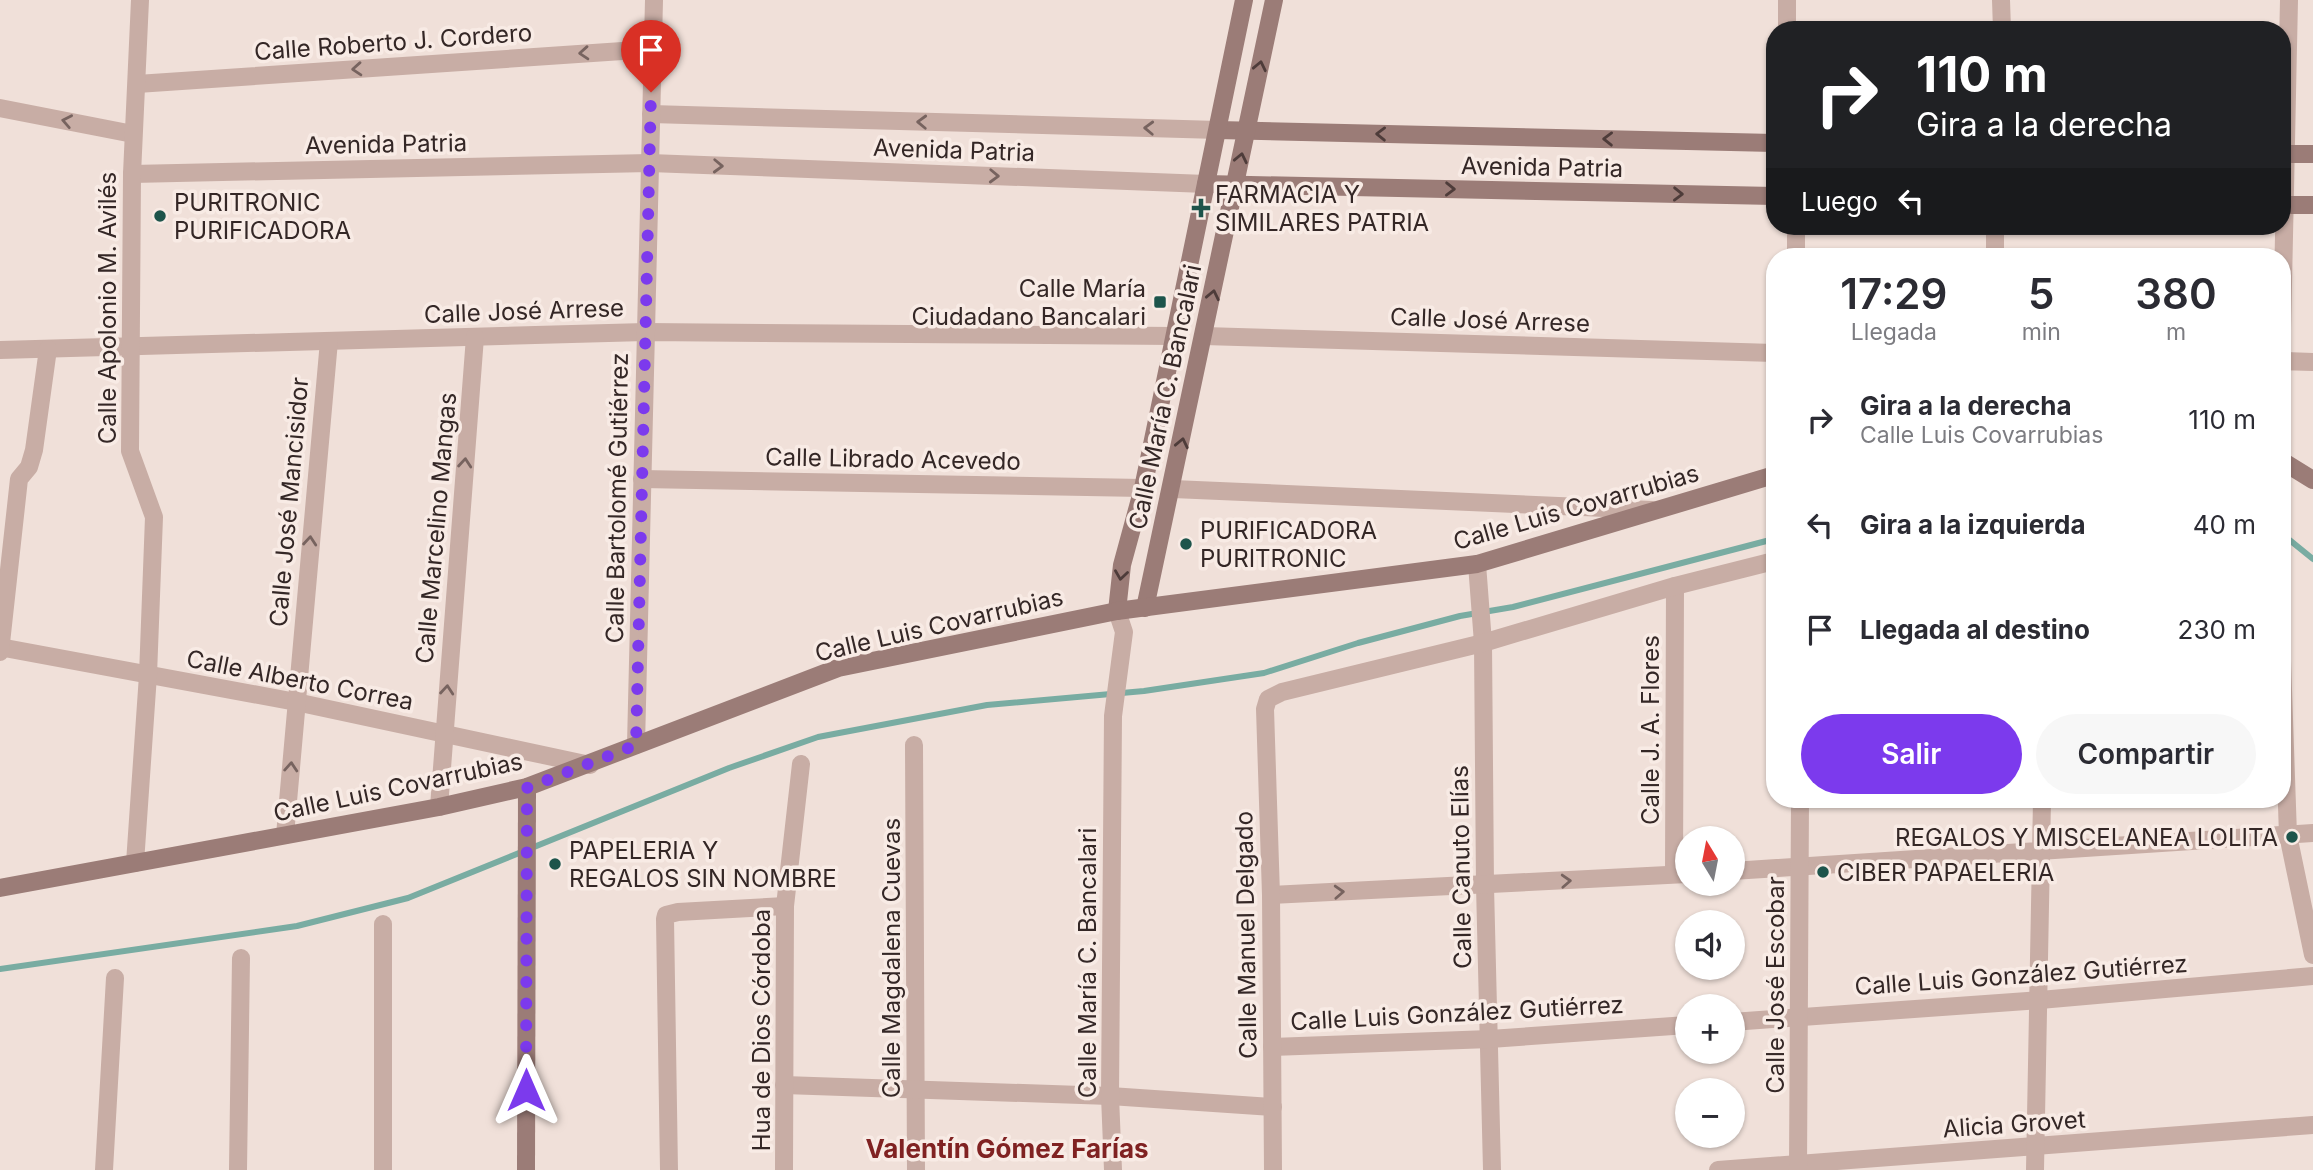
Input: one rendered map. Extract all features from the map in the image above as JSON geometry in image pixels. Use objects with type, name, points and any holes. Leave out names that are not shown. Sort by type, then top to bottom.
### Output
[{"type":"street","name":"Calle Apolonio M. Avilés","points":[[135,863],[148,675],[153,517],[130,451],[133,348],[132,174],[140,0]]},
{"type":"street","name":"Calle Bartolomé Gutiérrez","points":[[636,745],[654,0]]},
{"type":"street","name":"Calle María C. Bancalari","points":[[1113,1170],[1110,1096],[1114,716],[1123,639],[1116,611],[1122,565],[1143,488],[1244,0]]},
{"type":"street","name":"Calle María C. Bancalari","points":[[1123,639],[1145,608],[1274,0]]},
{"type":"street","points":[[1787,0],[1787,21]]},
{"type":"street","points":[[2001,0],[2001,21]]},
{"type":"street","points":[[2288,21],[2289,0]]},
{"type":"street","name":"Calle Roberto J. Cordero","points":[[136,84],[652,49]]},
{"type":"street","points":[[0,108],[133,134]]},
{"type":"street","name":"Avenida Patria","points":[[651,114],[1766,143]]},
{"type":"street","points":[[2291,154],[2313,154]]},
{"type":"street","name":"Avenida Patria","points":[[132,174],[650,163],[1235,185],[1766,196]]},
{"type":"street","points":[[2291,205],[2313,205]]},
{"type":"street","name":"Calle José Arrese","points":[[0,350],[646,332],[1175,336]]},
{"type":"street","name":"Calle José Arrese","points":[[1204,336],[1766,353]]},
{"type":"street","name":"Calle Marcelino Mangas","points":[[439,807],[475,337]]},
{"type":"street","name":"Calle José Mancisidor","points":[[285,835],[329,341]]},
{"type":"street","points":[[0,649],[19,479],[29,467],[34,450],[48,349]]},
{"type":"street","points":[[2291,361],[2313,362]]},
{"type":"street","points":[[2291,467],[2313,480]]},
{"type":"street","name":"Calle Luis Covarrubias","points":[[0,888],[439,807],[527,788],[838,668],[1116,611],[1477,564],[1766,477]]},
{"type":"street","name":"Calle Librado Acevedo","points":[[642,479],[1143,488]]},
{"type":"street","points":[[1172,489],[1660,510]]},
{"type":"street","points":[[1483,638],[1766,563]]},
{"type":"street","name":"Calle Canuto Elías","points":[[1477,564],[1483,638],[1485,886],[1492,1170]]},
{"type":"street","name":"Calle J. A. Flores","points":[[1675,586],[1679,826]]},
{"type":"street","name":"Calle Manuel Delgado","points":[[1273,1170],[1271,895],[1265,709],[1268,699],[1282,692],[1483,638]]},
{"type":"street","name":"Calle Alberto Correa","points":[[0,649],[296,702],[590,765]]},
{"type":"street","name":"Calle Magdalena Cuevas","points":[[914,745],[916,1170]]},
{"type":"street","name":"Hua de Dios Córdoba","points":[[784,1170],[785,906],[801,764]]},
{"type":"street","points":[[526,1170],[527,788]]},
{"type":"street","name":"Calle José Escobar","points":[[1798,1167],[1800,808]]},
{"type":"street","points":[[2035,1170],[2042,808]]},
{"type":"street","points":[[2287,808],[2288,835],[2313,955]]},
{"type":"street","points":[[1745,870],[2313,832]]},
{"type":"street","points":[[1271,895],[1675,874]]},
{"type":"street","points":[[669,1170],[666,915],[677,912],[785,906]]},
{"type":"street","points":[[383,924],[383,1170]]},
{"type":"street","points":[[238,1170],[241,958]]},
{"type":"street","name":"Calle Luis González Gutiérrez","points":[[1745,1021],[2040,1000],[2313,976]]},
{"type":"street","points":[[104,1170],[115,978]]},
{"type":"street","name":"Calle Luis González Gutiérrez","points":[[1272,1047],[1490,1040],[1675,1026]]},
{"type":"street","points":[[784,1085],[1110,1096],[1273,1107]]},
{"type":"street","name":"Alicia Grovet","points":[[1718,1170],[1798,1167],[2313,1125]]},
{"type":"waterway","points":[[0,969],[297,926],[408,898],[729,768],[818,737],[987,705],[1144,691],[1264,673],[1358,643],[1460,616],[1513,607],[1766,541]]},
{"type":"waterway","points":[[2291,541],[2313,559]]},
{"type":"place","name":"FARMACIA Y SIMILARES PATRIA","points":[[1201,208]]},
{"type":"place","name":"PURITRONIC PURIFICADORA","points":[[160,216]]},
{"type":"place","name":"Calle María Ciudadano Bancalari","points":[[1160,302]]},
{"type":"place","name":"PURIFICADORA PURITRONIC","points":[[1186,544]]},
{"type":"place","name":"REGALOS Y MISCELANEA LOLITA","points":[[2292,837]]},
{"type":"place","name":"PAPELERIA Y REGALOS SIN NOMBRE","points":[[555,864]]},
{"type":"place","name":"CIBER PAPAELERIA","points":[[1823,872]]},
{"type":"district","name":"Valentín Gómez Farías","points":[[1007,1148]]},
{"type":"route","points":[[526,1090],[527,788],[636,745],[651,92]]}]
